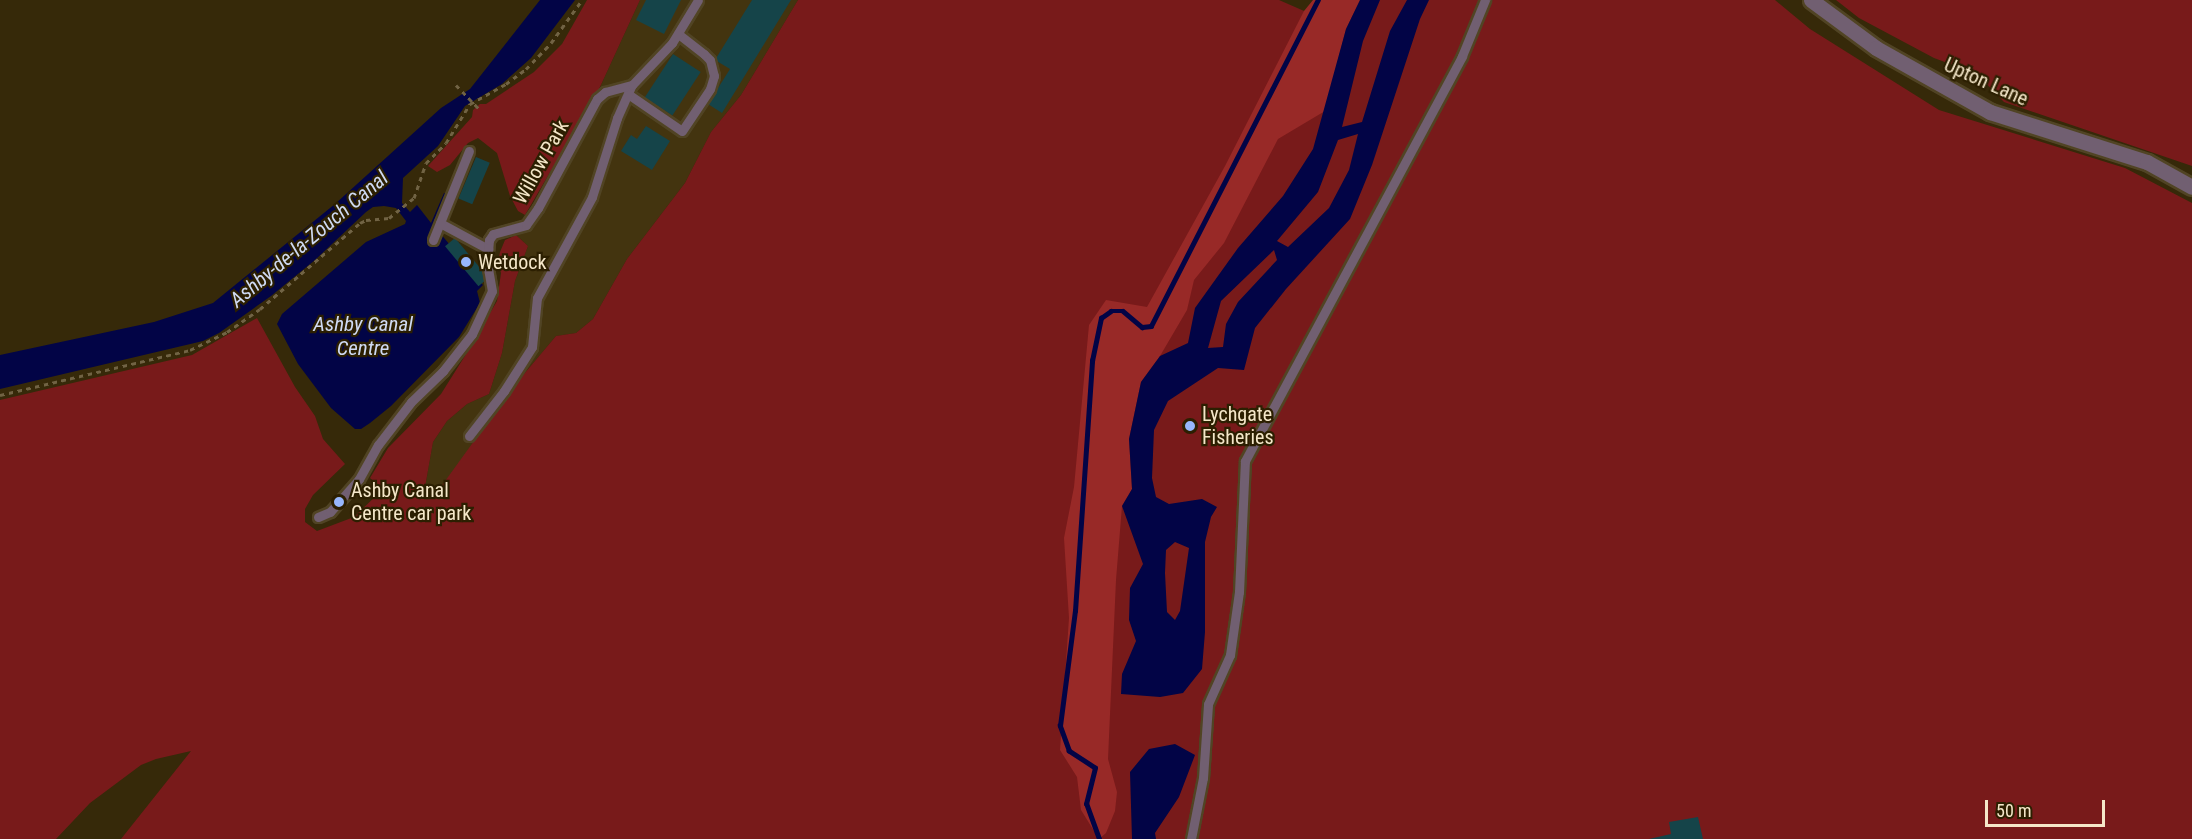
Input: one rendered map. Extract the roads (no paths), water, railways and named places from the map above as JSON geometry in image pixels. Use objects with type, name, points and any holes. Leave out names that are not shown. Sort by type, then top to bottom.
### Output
[{"type":"street","name":"Upton Lane","points":[[1811,0],[1876,48],[1990,112],[2146,162],[2192,187]]},
{"type":"lane","points":[[469,436],[504,391],[532,347],[537,298],[592,197],[630,90],[678,34],[698,0]]},
{"type":"lane","points":[[1191,839],[1203,778],[1208,704],[1230,655],[1239,592],[1245,461],[1462,56],[1485,0]]},
{"type":"lane","points":[[630,90],[682,131],[710,89],[714,76],[710,60],[678,34]]},
{"type":"lane","name":"Willow Park","points":[[488,249],[489,240],[493,234],[526,225],[538,208],[597,99],[605,93],[630,90]]},
{"type":"lane","points":[[433,240],[469,151]]},
{"type":"lane","points":[[318,517],[330,512],[359,479],[378,445],[472,334],[492,291],[492,280],[487,263],[488,249],[440,223]]},
{"type":"water","points":[[540,0],[575,0],[531,58],[502,84],[465,106],[438,146],[403,178],[402,203],[410,212],[417,205],[431,223],[444,193],[452,196],[440,233],[483,285],[477,291],[480,303],[459,337],[391,406],[370,423],[361,429],[355,429],[331,408],[298,364],[277,324],[282,314],[366,242],[405,224],[406,221],[396,208],[384,206],[373,207],[366,212],[315,260],[271,296],[219,333],[203,341],[0,389],[0,355],[154,322],[213,303],[335,204],[441,108],[470,89]]},
{"type":"water","points":[[1360,0],[1380,0],[1363,41],[1342,127],[1362,122],[1390,31],[1407,0],[1429,0],[1420,19],[1372,165],[1350,219],[1286,289],[1255,328],[1244,370],[1218,368],[1168,401],[1154,430],[1152,478],[1156,497],[1169,504],[1202,499],[1217,507],[1211,517],[1205,542],[1205,632],[1202,669],[1183,693],[1160,697],[1121,694],[1122,674],[1136,641],[1129,620],[1130,588],[1143,564],[1122,506],[1132,489],[1129,439],[1141,382],[1160,356],[1188,343],[1195,308],[1238,248],[1283,196],[1313,149],[1346,29]],"holes":[[[1358,134],[1349,170],[1329,208],[1288,247],[1277,241],[1318,192],[1338,140]],[[1274,250],[1277,260],[1238,302],[1226,324],[1223,347],[1208,348],[1221,301]],[[1175,542],[1189,548],[1180,611],[1175,620],[1167,612],[1166,550]]]},
{"type":"water","points":[[1175,744],[1195,755],[1179,797],[1155,833],[1156,839],[1132,839],[1130,772],[1149,749]]},
{"type":"waterway","points":[[1099,839],[1086,804],[1095,768],[1069,751],[1060,726],[1075,611],[1092,361],[1101,318],[1111,311],[1123,311],[1142,327],[1151,326],[1318,0]]},
{"type":"place","name":"Wetdock","points":[[466,262]]},
{"type":"place","name":"Lychgate Fisheries","points":[[1190,426]]},
{"type":"place","name":"Ashby Canal Centre car park","points":[[339,502]]},
{"type":"water label","name":"Ashby-de-la-Zouch Canal","points":[[309,239]]},
{"type":"water label","name":"Ashby Canal Centre","points":[[363,336]]}]
